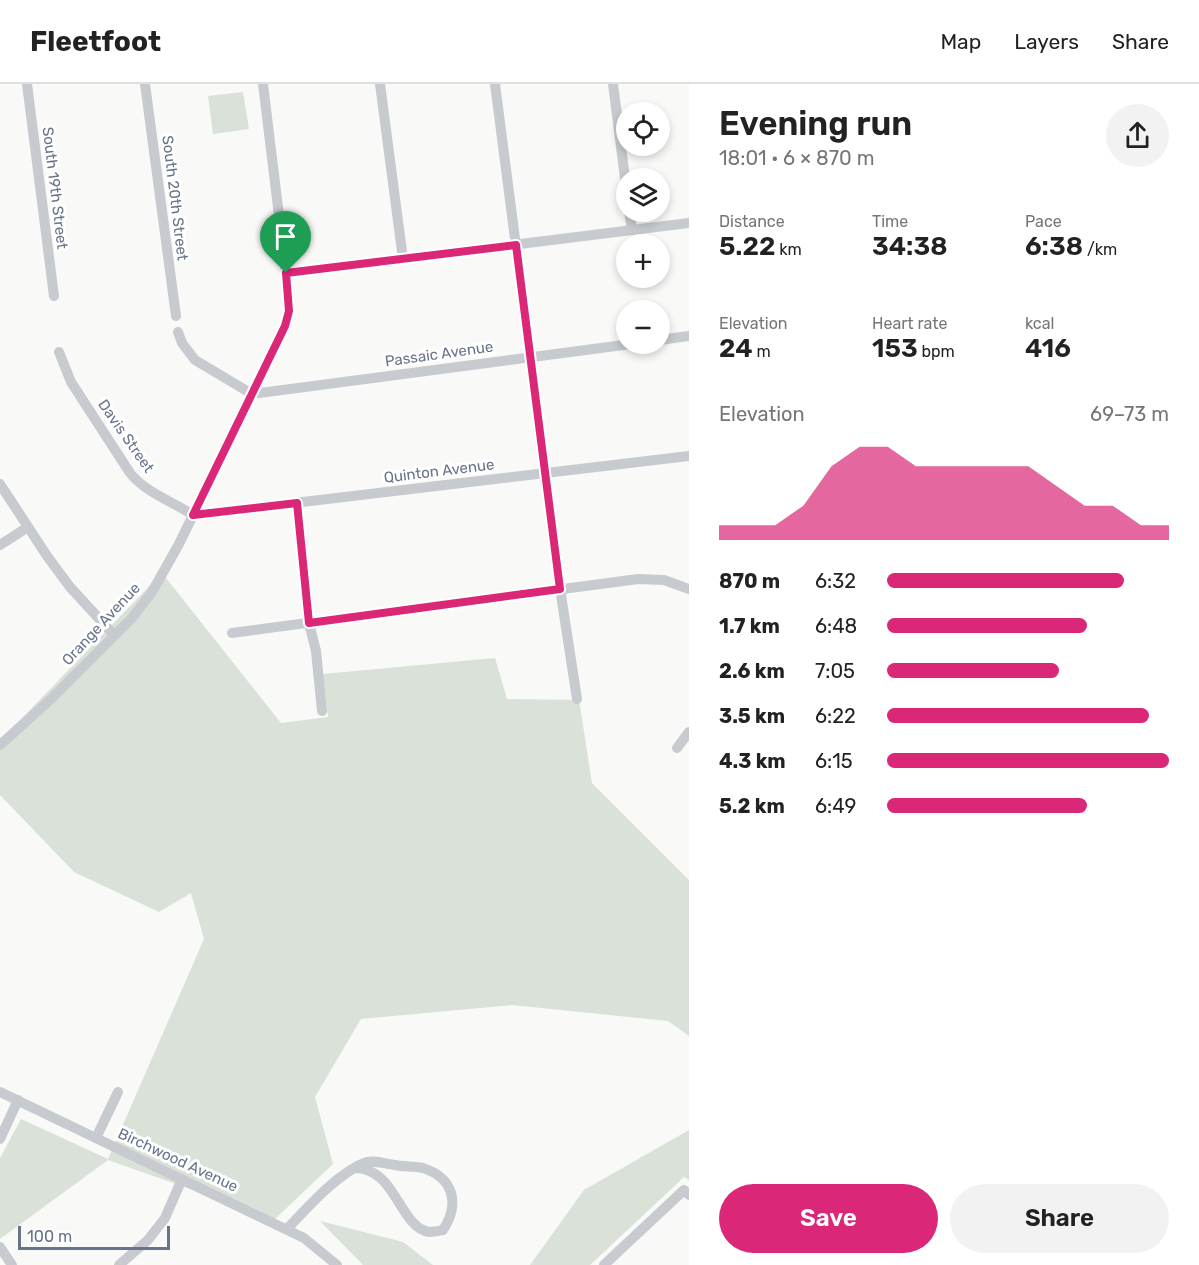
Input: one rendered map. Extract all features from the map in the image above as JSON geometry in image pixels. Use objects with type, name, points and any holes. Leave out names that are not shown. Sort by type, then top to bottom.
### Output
[{"type":"street","name":"South 19th Street","points":[[27,84],[54,296]]},
{"type":"street","name":"South 20th Street","points":[[145,84],[176,316]]},
{"type":"street","name":"Orange Avenue","points":[[0,746],[132,618],[152,592],[179,544],[285,326],[289,311],[286,273],[263,84]]},
{"type":"street","points":[[380,84],[403,259]]},
{"type":"street","points":[[495,84],[560,589],[577,699]]},
{"type":"street","points":[[612,84],[623,168]]},
{"type":"street","points":[[631,222],[632,230]]},
{"type":"street","points":[[286,273],[689,223]]},
{"type":"street","points":[[178,332],[182,343],[195,360],[252,394]]},
{"type":"street","points":[[670,339],[689,336]]},
{"type":"street","name":"Passaic Avenue","points":[[252,394],[616,346]]},
{"type":"street","name":"Davis Street","points":[[59,352],[71,382],[130,473],[146,489],[193,515]]},
{"type":"street","name":"Quinton Avenue","points":[[193,515],[689,456]]},
{"type":"street","points":[[0,484],[70,587],[114,635]]},
{"type":"street","points":[[297,503],[309,623],[316,651],[322,711]]},
{"type":"street","points":[[0,545],[28,527]]},
{"type":"street","points":[[232,633],[647,578],[664,580],[689,589]]},
{"type":"street","points":[[677,748],[689,732]]},
{"type":"street","name":"Birchwood Avenue","points":[[0,1092],[287,1229],[304,1238],[337,1265]]},
{"type":"street","points":[[96,1138],[118,1092]]},
{"type":"street","points":[[0,1139],[18,1101]]},
{"type":"street","points":[[287,1229],[341,1178],[354,1168],[366,1162],[420,1167],[435,1173],[449,1186],[453,1203],[450,1220],[443,1230],[432,1232],[422,1230],[413,1223],[391,1189],[376,1175],[363,1168],[354,1168]]},
{"type":"street","points":[[119,1265],[148,1240],[165,1218],[182,1179]]},
{"type":"street","points":[[604,1265],[686,1193]]},
{"type":"street","points":[[0,1247],[12,1265]]},
{"type":"shaded area","points":[[243,92],[249,129],[213,134],[208,96]]},
{"type":"shaded area","points":[[162,573],[281,723],[328,717],[323,674],[495,658],[507,699],[579,700],[592,783],[689,880],[689,1036],[668,1021],[512,1005],[361,1019],[315,1097],[333,1164],[275,1219],[108,1160],[0,1239],[0,1158],[21,1119],[108,1159],[204,939],[191,893],[159,912],[74,872],[0,795],[0,741]]},
{"type":"shaded area","points":[[689,1130],[689,1180],[684,1177],[590,1265],[530,1265],[584,1190]]},
{"type":"shaded area","points":[[320,1221],[403,1242],[433,1265],[363,1265]]},
{"type":"route","points":[[516,245],[560,589],[309,623],[297,503],[193,515],[285,326],[289,311],[286,273],[516,245]]}]
